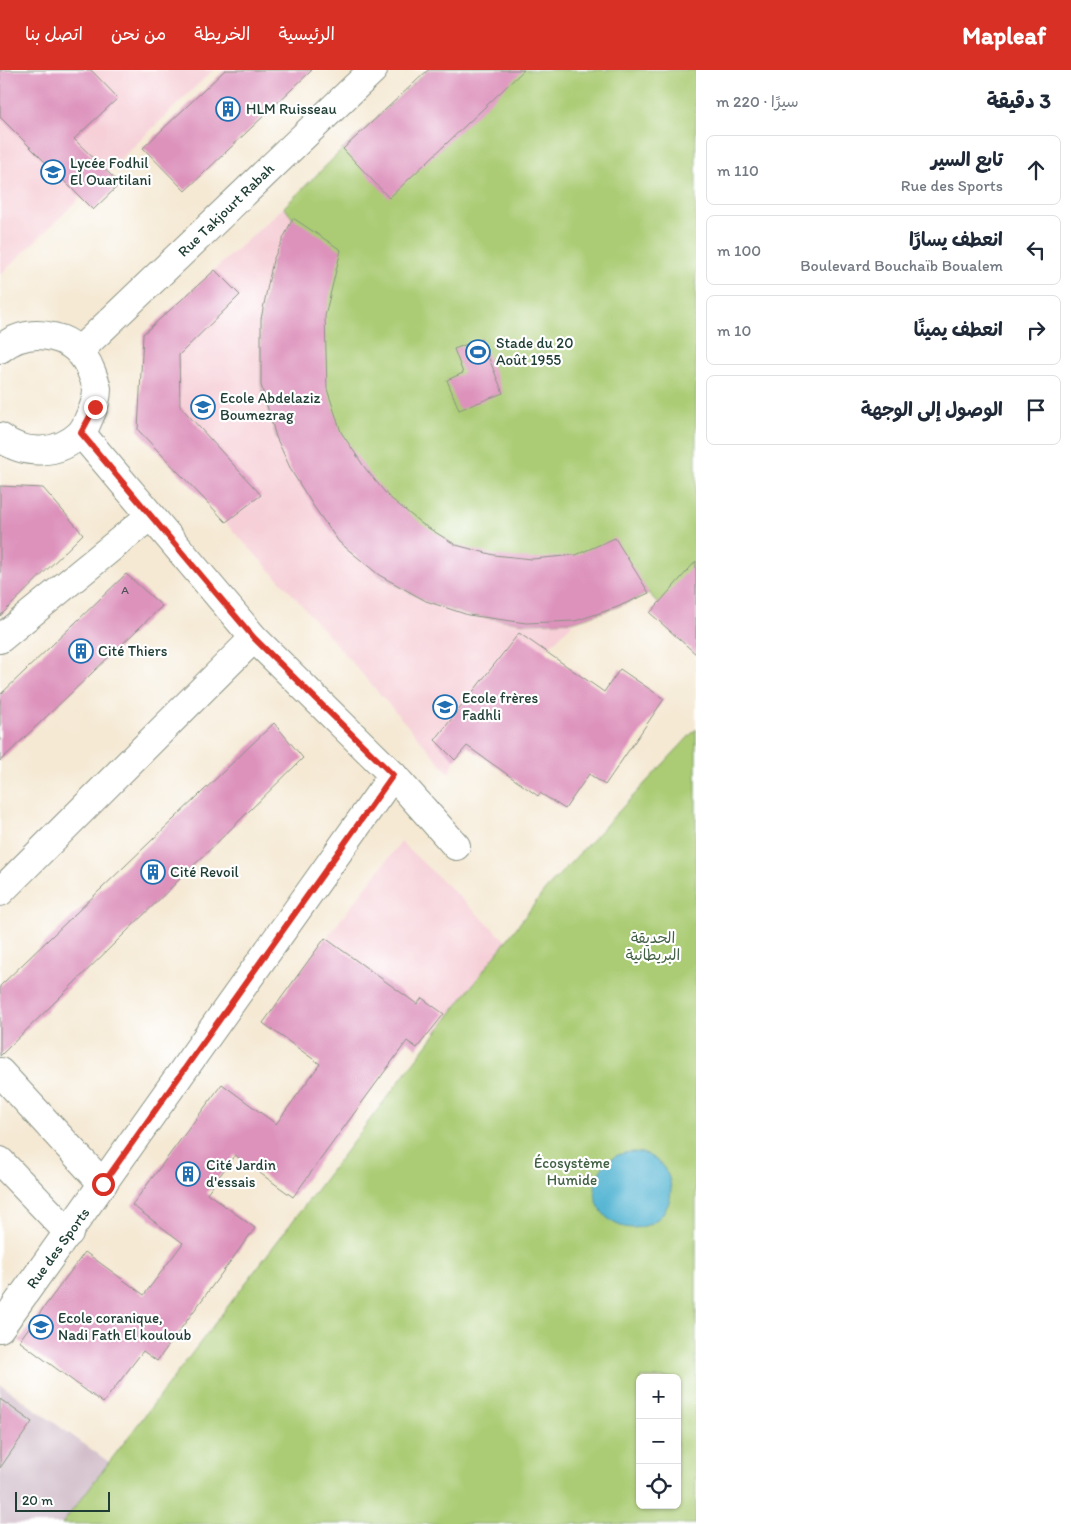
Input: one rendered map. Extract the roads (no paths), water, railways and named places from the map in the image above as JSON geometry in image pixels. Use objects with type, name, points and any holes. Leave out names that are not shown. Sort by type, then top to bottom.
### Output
[{"type":"street","name":"Rue Takjourt Rabah","points":[[79,351],[374,70]]},
{"type":"street","points":[[0,349],[10,341],[30,334],[42,334],[62,339],[79,351],[87,360],[97,387],[95,407],[81,433],[64,445],[52,450],[31,451],[12,445],[0,437]]},
{"type":"street","points":[[81,433],[254,638],[393,775],[456,846]]},
{"type":"street","points":[[0,639],[150,516]]},
{"type":"street","points":[[0,892],[254,638]]},
{"type":"street","name":"Rue des Sports","points":[[0,1328],[393,775]]},
{"type":"street","points":[[0,1072],[103,1184]]},
{"type":"street","points":[[0,1161],[69,1233]]},
{"type":"water","points":[[633,1152],[647,1155],[660,1163],[668,1176],[671,1190],[668,1204],[660,1217],[647,1225],[633,1228],[619,1225],[606,1217],[598,1204],[595,1190],[598,1176],[606,1163],[619,1155]]},
{"type":"place","name":"HLM Ruisseau","points":[[228,109]]},
{"type":"place","name":"Lycée Fodhil El Ouartilani","points":[[53,172]]},
{"type":"place","name":"Stade du 20 Août 1955","points":[[478,352]]},
{"type":"place","name":"Ecole Abdelaziz Boumezrag","points":[[203,407]]},
{"type":"place","name":"Cité Thiers","points":[[81,651]]},
{"type":"place","name":"Ecole frères Fadhli","points":[[445,707]]},
{"type":"place","name":"Cité Revoil","points":[[153,872]]},
{"type":"place","name":"Cité Jardin d'essais","points":[[188,1174]]},
{"type":"place","name":"Ecole coranique, Nadi Fath El kouloub","points":[[41,1327]]},
{"type":"park label","name":"الحديقة البريطانية","points":[[653,946]]},
{"type":"park label","name":"Écosystème Humide","points":[[572,1172]]}]
